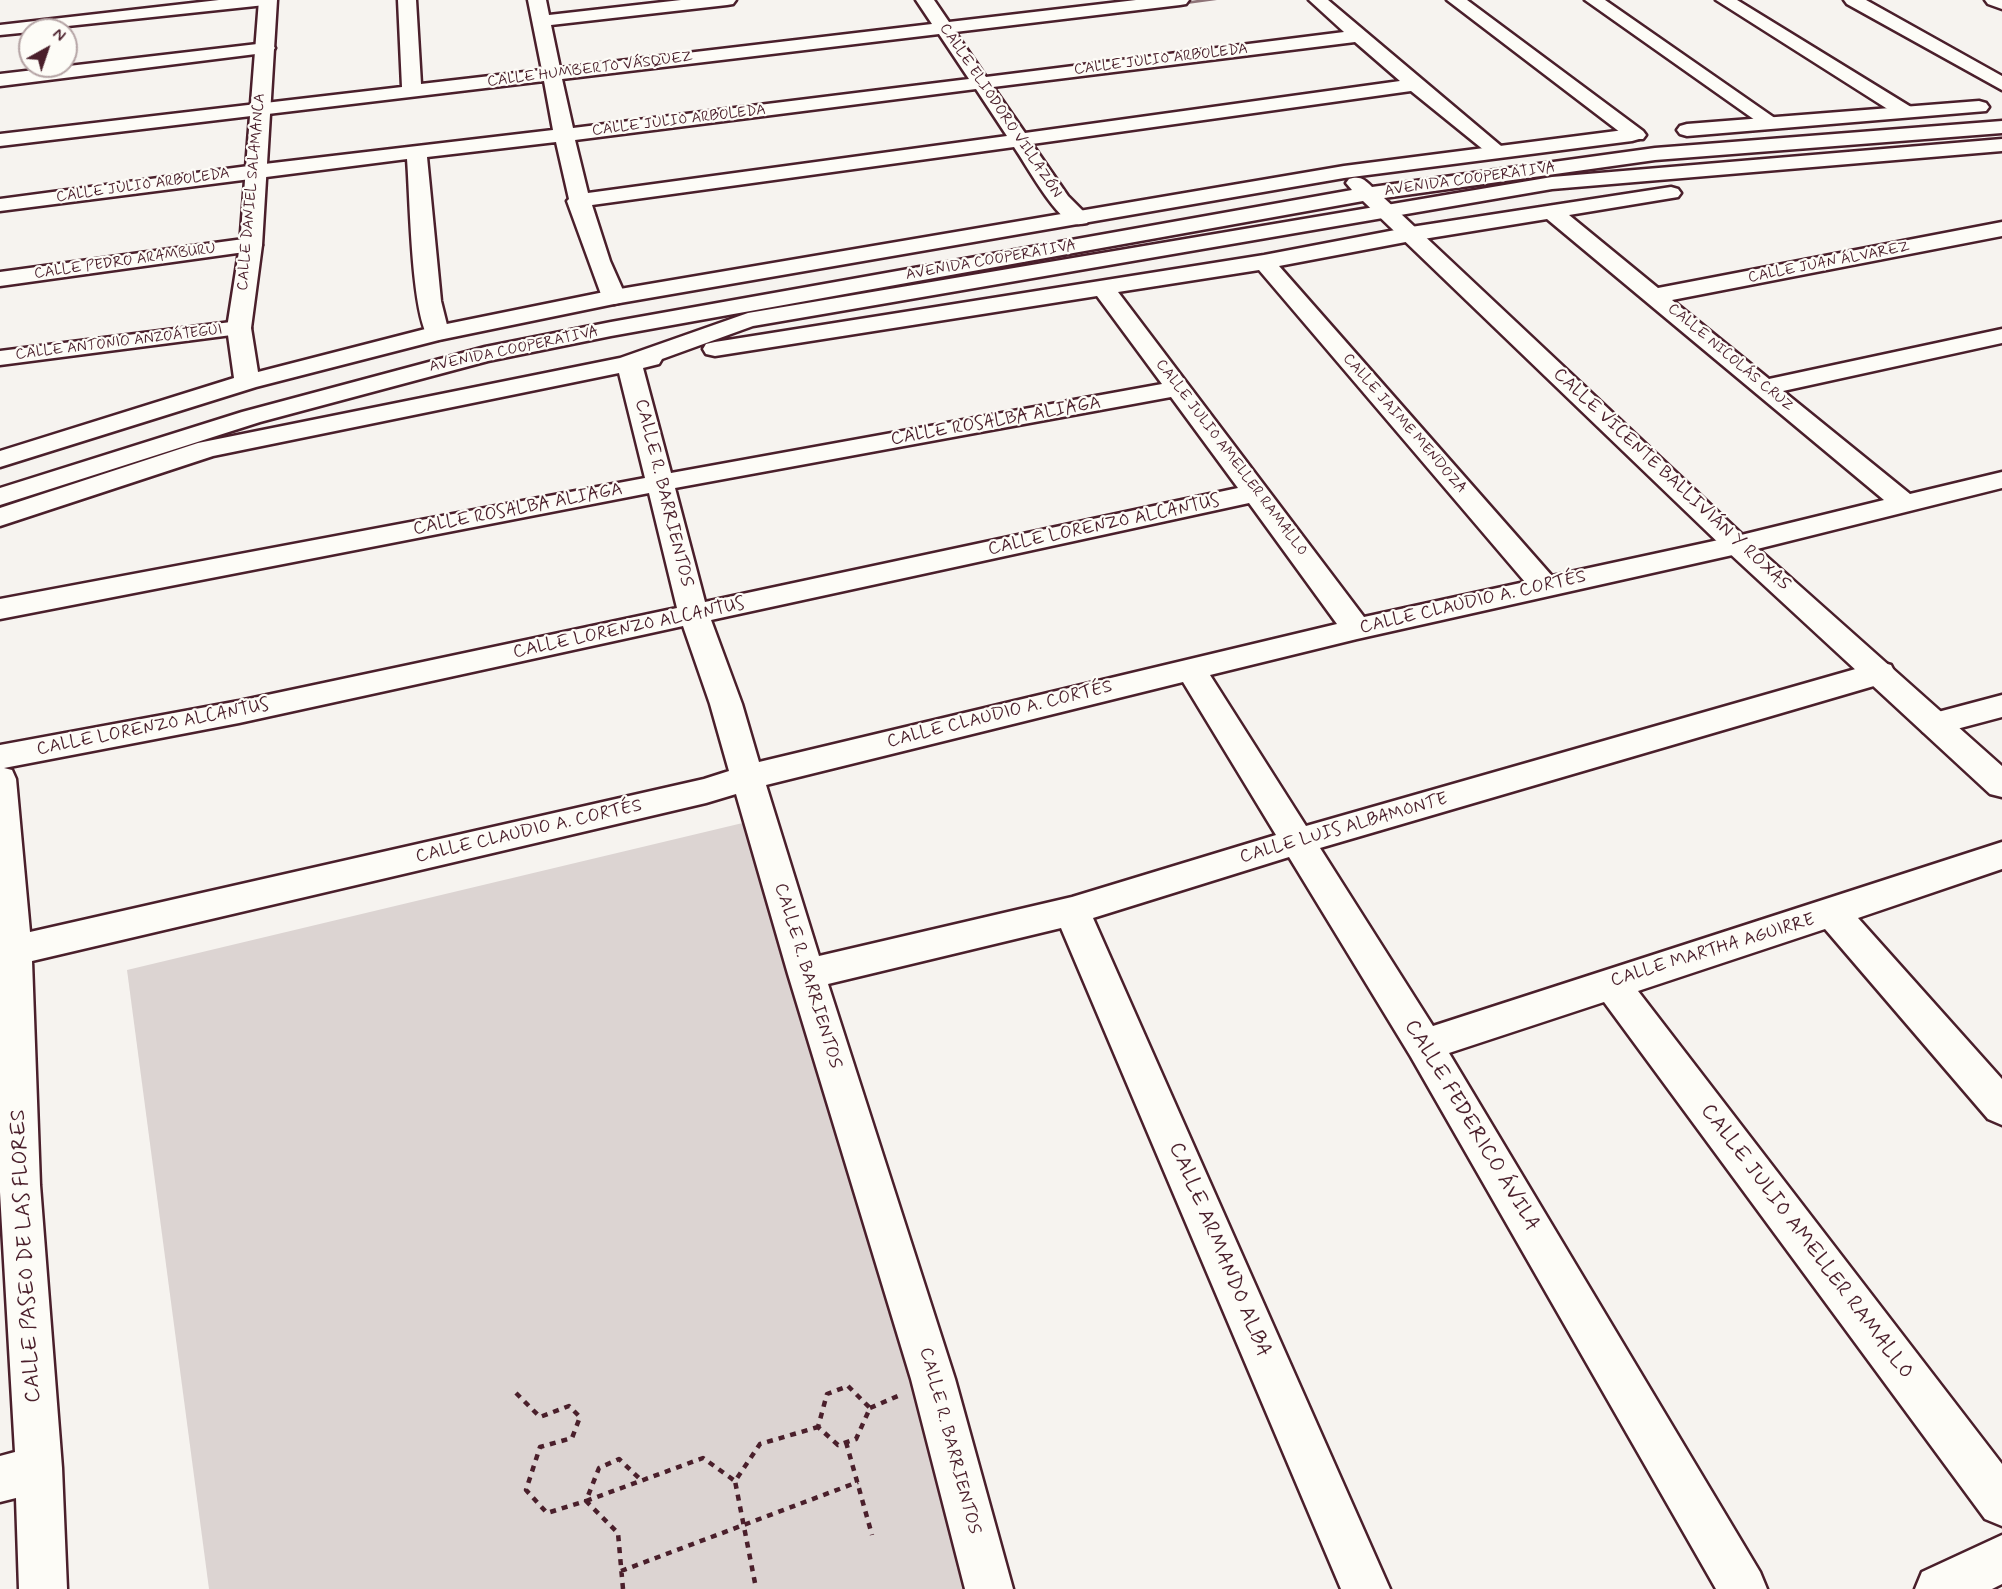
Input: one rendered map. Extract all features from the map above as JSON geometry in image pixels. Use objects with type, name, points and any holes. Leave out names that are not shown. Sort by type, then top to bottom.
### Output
[{"type":"street","points":[[0,30],[266,0]]},
{"type":"street","name":"CALLE DANIEL SALAMANCA","points":[[247,382],[239,328],[251,245],[266,48],[266,0]]},
{"type":"street","points":[[407,0],[412,92]]},
{"type":"street","points":[[537,0],[578,201],[614,297]]},
{"type":"street","points":[[541,21],[667,3],[727,0]]},
{"type":"street","name":"CALLE ELIODORO VILLAZÓN","points":[[925,0],[1060,200],[1079,218]]},
{"type":"street","name":"CALLE HUMBERTO VÁSQUEZ","points":[[0,140],[1180,0]]},
{"type":"street","points":[[1318,0],[1415,85],[1497,151]]},
{"type":"street","points":[[1456,0],[1636,135]]},
{"type":"street","points":[[1725,0],[1904,111]]},
{"type":"street","points":[[1853,0],[2002,84]]},
{"type":"street","points":[[1994,0],[2002,4]]},
{"type":"street","points":[[1598,2],[1630,1]]},
{"type":"street","points":[[1598,2],[1769,121]]},
{"type":"street","name":"CALLE JULIO ARBOLEDA","points":[[0,205],[256,171],[1358,36]]},
{"type":"street","points":[[0,80],[266,48]]},
{"type":"street","points":[[578,201],[1415,85]]},
{"type":"street","name":"AVENIDA COOPERATIVA","points":[[0,459],[247,382],[437,333],[614,297],[1344,172],[1497,151],[1769,121],[2002,105]]},
{"type":"street","name":"AVENIDA COOPERATIVA","points":[[0,497],[251,417],[485,354],[611,329],[1655,154],[2002,128]]},
{"type":"street","points":[[629,362],[748,320],[1376,202],[1552,183],[2002,145]]},
{"type":"street","points":[[1977,147],[2002,163]]},
{"type":"street","points":[[417,153],[429,301],[437,333]]},
{"type":"street","points":[[0,517],[207,450],[629,362],[1264,262],[1411,234],[1808,171],[1840,159]]},
{"type":"street","name":"CALLE VICENTE BALLIVIÁN Y ROXAS","points":[[1344,172],[1737,545],[2002,785]]},
{"type":"street","name":"CALLE NICOLÁS CRUZ","points":[[1553,213],[1905,504]]},
{"type":"street","name":"CALLE JUAN ÁLVAREZ","points":[[1655,296],[2002,229]]},
{"type":"street","name":"CALLE PEDRO ARAMBURU","points":[[0,279],[251,245]]},
{"type":"street","name":"CALLE JAIME MENDOZA","points":[[1264,262],[1544,586]]},
{"type":"street","name":"CALLE JULIO AMELLER RAMALLO","points":[[1103,288],[1358,629]]},
{"type":"street","name":"CALLE ANTONIO ANZOÁTEGUI","points":[[0,358],[239,328]]},
{"type":"street","points":[[1765,387],[2002,336]]},
{"type":"street","name":"CALLE R. BARRIENTOS","points":[[629,362],[694,615],[748,777],[806,974],[933,1379],[989,1589]]},
{"type":"street","name":"CALLE ROSALBA ALIAGA","points":[[0,609],[660,483],[1179,388]]},
{"type":"street","name":"CALLE CLAUDIO A. CORTÉS","points":[[7,952],[695,793],[748,777],[1190,668],[1544,586],[1737,545],[2002,480]]},
{"type":"street","name":"CALLE LORENZO ALCANTUS","points":[[0,757],[239,712],[1256,493]]},
{"type":"street","name":"CALLE FEDERICO ÁVILA","points":[[1190,668],[1424,1044],[1743,1589]]},
{"type":"street","name":"CALLE LUIS ALBAMONTE","points":[[806,974],[1072,911],[1196,872],[1880,673]]},
{"type":"street","points":[[1934,724],[2002,706]]},
{"type":"street","name":"CALLE PASEO DE LAS FLORES","points":[[0,779],[7,952],[10,1188],[20,1473],[43,1589]]},
{"type":"street","name":"CALLE MARTHA AGUIRRE","points":[[1424,1044],[1833,914],[2002,855]]},
{"type":"street","name":"CALLE ARMANDO ALBA","points":[[1072,911],[1366,1589]]},
{"type":"street","points":[[1833,914],[2002,1107]]},
{"type":"street","name":"CALLE JULIO AMELLER RAMALLO","points":[[1611,983],[2002,1502]]},
{"type":"street","points":[[1939,1589],[2002,1559]]},
{"type":"path","points":[[849,1386],[870,1408],[856,1439],[838,1445],[818,1427],[827,1394],[849,1386]]},
{"type":"path","points":[[516,1393],[540,1417],[569,1406],[580,1417],[572,1438],[540,1447],[526,1490],[547,1513],[586,1501]]},
{"type":"path","points":[[755,1582],[735,1481],[759,1444],[818,1427]]},
{"type":"path","points":[[846,1442],[872,1535]]},
{"type":"path","points":[[556,1512],[703,1458],[735,1481]]},
{"type":"path","points":[[586,1501],[599,1468],[619,1459],[642,1481]]},
{"type":"path","points":[[621,1571],[858,1482]]},
{"type":"path","points":[[586,1501],[618,1533],[623,1589]]},
{"type":"shaded area","points":[[772,816],[996,1589],[209,1589],[127,970]]},
{"type":"waterway","points":[[1173,4],[1214,0]]}]
